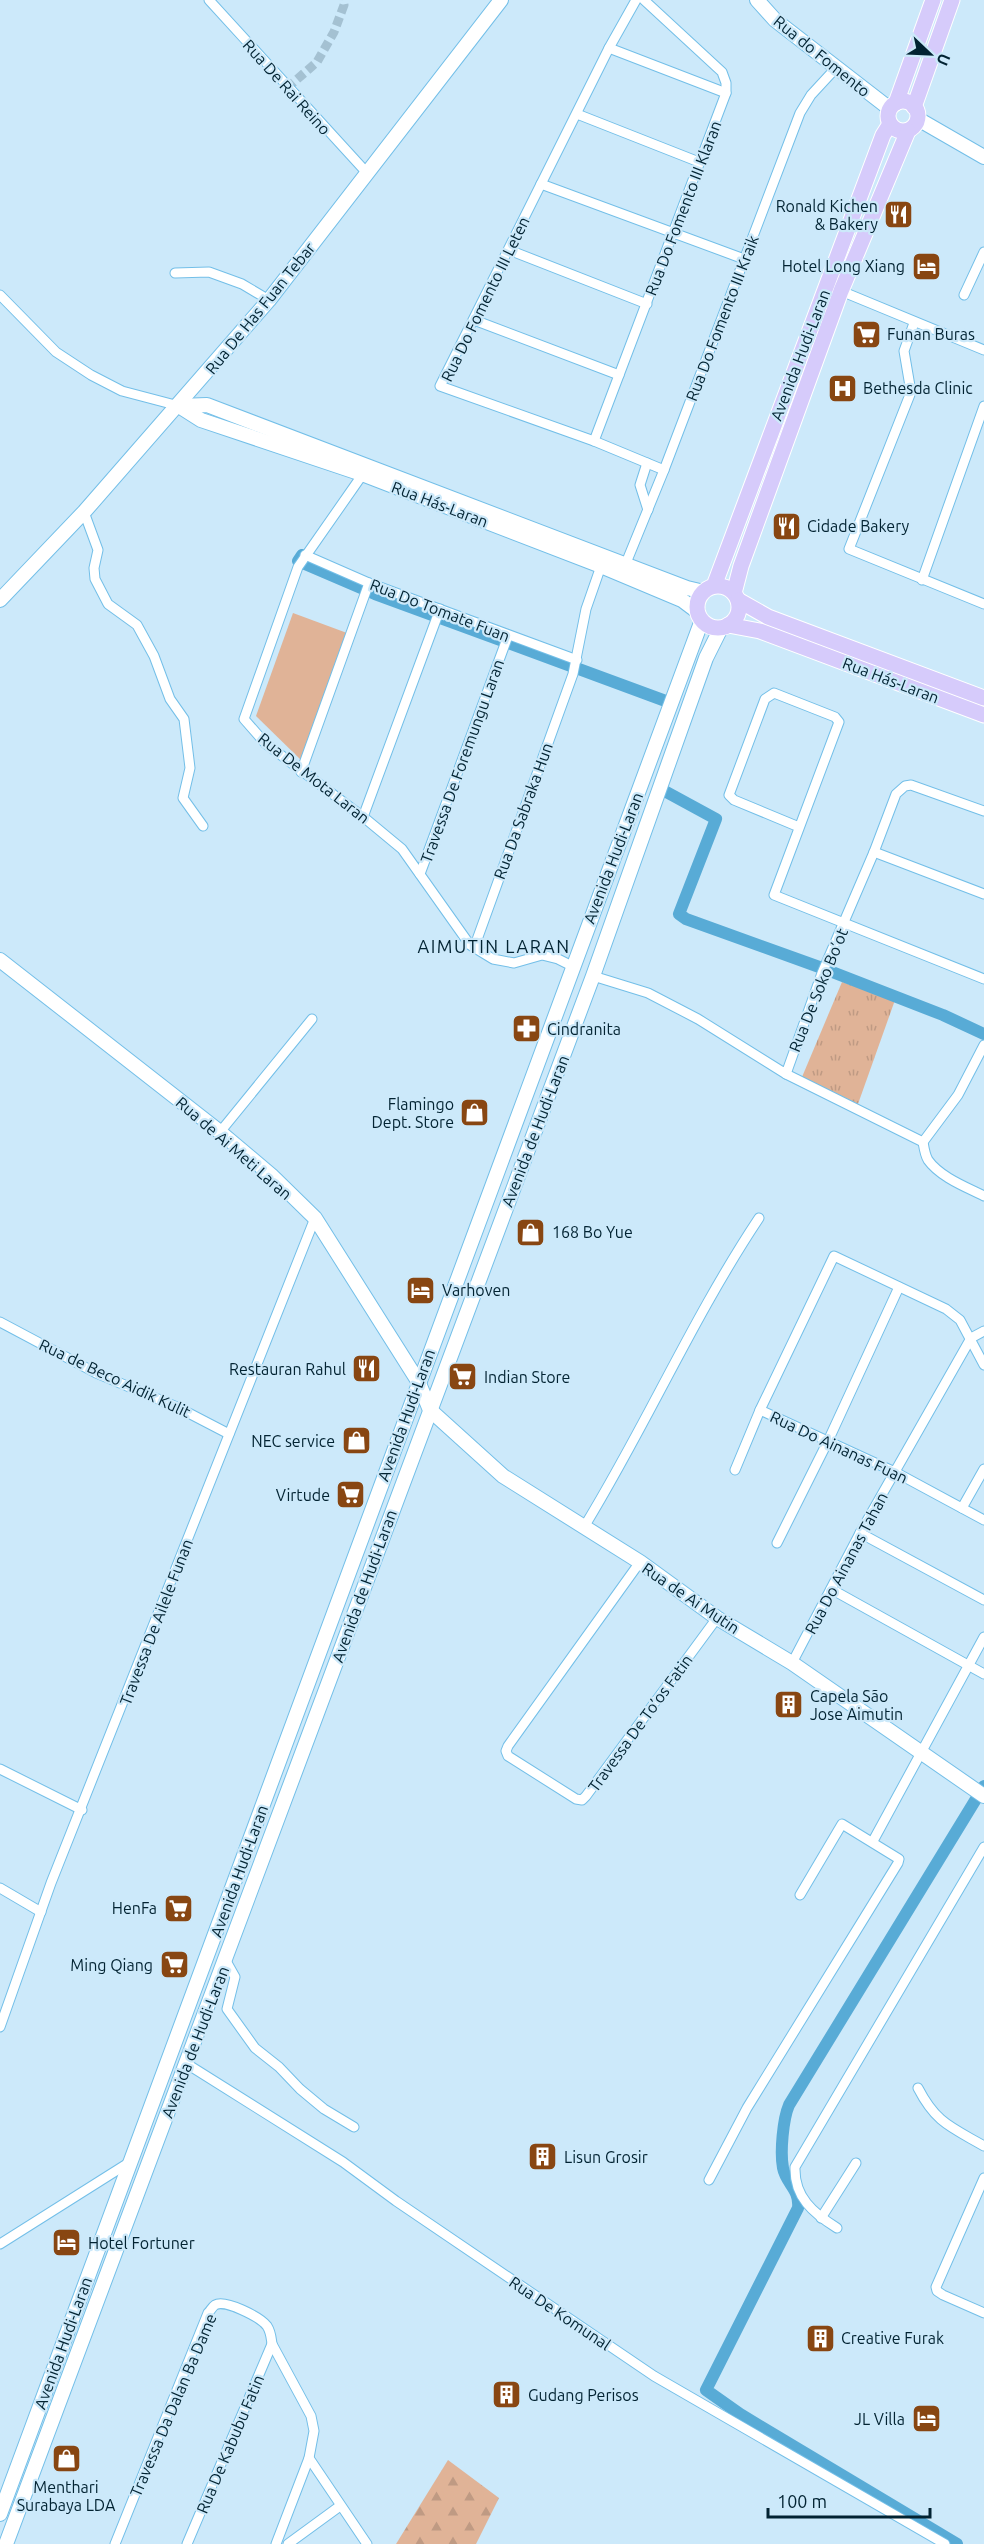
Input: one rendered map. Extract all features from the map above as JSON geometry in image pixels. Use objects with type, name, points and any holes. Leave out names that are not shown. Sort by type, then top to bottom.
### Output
[{"type":"main road","name":"Rua De Has Fuan Tebar","points":[[0,600],[84,512],[179,406],[269,300],[501,0]]},
{"type":"main road","name":"Rua do Fomento","points":[[757,0],[775,20],[892,112]]},
{"type":"main road","points":[[736,597],[725,587],[709,589],[700,597],[700,616],[714,627],[725,626],[738,615],[736,597],[745,555],[841,291],[914,119],[952,0]]},
{"type":"main road","points":[[931,5],[945,18]]},
{"type":"main road","name":"Avenida Hudi-Laran","points":[[709,589],[931,5]]},
{"type":"main road","points":[[914,119],[897,130],[892,112],[905,101],[914,119],[984,157]]},
{"type":"main road","name":"Rua Hás-Laran","points":[[179,406],[207,405],[601,566],[623,569],[682,600],[700,616]]},
{"type":"main road","name":"Rua Hás-Laran","points":[[365,470],[623,569],[687,588],[709,589]]},
{"type":"main road","name":"Rua Hás-Laran","points":[[736,597],[768,617],[984,698]]},
{"type":"main road","name":"Avenida Hudi-Laran","points":[[0,2514],[700,616]]},
{"type":"main road","name":"Rua Hás-Laran","points":[[725,626],[760,631],[984,715]]},
{"type":"main road","name":"Avenida de Hudi-Laran","points":[[6,2544],[592,976],[706,658],[725,626]]},
{"type":"main road","name":"Rua de Ai Meti Laran","points":[[0,960],[220,1132],[271,1175],[315,1218],[418,1381]]},
{"type":"main road","name":"Rua de Ai Mutin","points":[[418,1381],[430,1410],[503,1476],[640,1562],[717,1618],[792,1663],[920,1754],[984,1796]]},
{"type":"street","name":"Rua De Rai Reino","points":[[209,0],[367,173]]},
{"type":"street","name":"Rua Do Fomento III Leten","points":[[636,0],[609,48],[441,386],[594,441],[664,470]]},
{"type":"street","points":[[609,48],[726,93],[726,83],[722,72],[644,0]]},
{"type":"street","name":"Rua Do Fomento III Kraik","points":[[623,569],[664,470],[801,113],[811,95],[835,69]]},
{"type":"street","name":"Rua Do Fomento III Klaran","points":[[594,441],[726,93]]},
{"type":"street","points":[[577,114],[699,162]]},
{"type":"street","points":[[541,184],[744,259]]},
{"type":"street","points":[[509,250],[647,304]]},
{"type":"street","points":[[964,295],[984,252]]},
{"type":"street","points":[[175,273],[209,272],[242,285],[269,300]]},
{"type":"street","points":[[841,291],[984,350]]},
{"type":"street","name":"Rua Hás-Laran","points":[[0,295],[56,352],[91,375],[122,391],[179,406]]},
{"type":"street","points":[[474,320],[619,375]]},
{"type":"street","points":[[914,323],[904,351],[911,392],[849,546],[851,552],[984,604]]},
{"type":"street","points":[[922,580],[984,406]]},
{"type":"street","points":[[647,463],[640,485],[648,510]]},
{"type":"street","name":"Rua De Mota Laran","points":[[365,470],[298,567],[244,719],[265,743],[402,849],[470,945],[493,959],[514,963],[542,955],[572,966]]},
{"type":"street","points":[[84,512],[98,550],[95,579],[108,604],[136,625],[154,656],[170,699],[184,718],[190,768],[183,798],[203,826]]},
{"type":"street","name":"Rua Do Tomate Fuan","points":[[305,555],[369,583],[577,660]]},
{"type":"street","points":[[577,660],[586,609],[601,566]]},
{"type":"street","points":[[301,772],[369,583]]},
{"type":"street","points":[[363,817],[440,609]]},
{"type":"street","name":"Travessa De Foremungu Laran","points":[[420,874],[508,636]]},
{"type":"street","name":"Rua Da Sabraka Hun","points":[[474,948],[577,660]]},
{"type":"street","points":[[799,827],[734,800],[729,795],[765,699],[769,694],[774,693],[836,717],[839,722],[774,895],[984,979]]},
{"type":"street","name":"Rua De Soko Bo’ot","points":[[592,976],[648,993],[698,1019],[786,1074],[822,974],[896,794],[905,786],[911,785],[984,811]]},
{"type":"street","points":[[874,852],[984,894]]},
{"type":"street","points":[[220,1132],[312,1019]]},
{"type":"street","points":[[984,1045],[958,1095],[923,1142],[926,1158],[931,1163],[943,1173],[984,1196]]},
{"type":"street","points":[[786,1074],[923,1142]]},
{"type":"street","name":"Travessa De Ailele Funan","points":[[0,2027],[51,1882],[82,1810],[315,1218]]},
{"type":"street","points":[[584,1527],[610,1484],[714,1290],[759,1218]]},
{"type":"street","name":"Rua Do Ainanas Fuan","points":[[984,1365],[960,1320],[946,1309],[834,1256],[760,1410],[895,1472],[984,1520]]},
{"type":"street","points":[[777,1543],[828,1441],[899,1287]]},
{"type":"street","name":"Rua de Beco Aidik Kulit","points":[[0,1322],[96,1373],[177,1407],[229,1434]]},
{"type":"street","points":[[971,1338],[984,1331]]},
{"type":"street","name":"Rua Do Ainanas Tahan","points":[[792,1663],[860,1533],[971,1338]]},
{"type":"street","points":[[735,1470],[760,1410]]},
{"type":"street","points":[[962,1508],[984,1469]]},
{"type":"street","points":[[860,1533],[984,1600]]},
{"type":"street","name":"Travessa De To’os Fatin","points":[[640,1562],[508,1746],[506,1751],[508,1756],[582,1800],[717,1618]]},
{"type":"street","points":[[831,1589],[984,1674]]},
{"type":"street","points":[[873,1840],[984,1637]]},
{"type":"street","points":[[0,1769],[82,1810]]},
{"type":"street","points":[[708,2180],[747,2108],[899,1861],[873,1840],[842,1824],[800,1895]]},
{"type":"street","points":[[837,2228],[806,2205],[795,2180],[795,2167],[984,1847]]},
{"type":"street","points":[[0,1888],[41,1912]]},
{"type":"street","points":[[226,1960],[235,1977],[227,2002],[230,2016],[255,2048],[279,2067],[300,2089],[324,2109],[354,2127]]},
{"type":"street","name":"Rua De Komunal","points":[[187,2064],[343,2162],[396,2201],[654,2376],[945,2544]]},
{"type":"street","points":[[918,2088],[927,2106],[938,2120],[984,2146]]},
{"type":"street","points":[[0,2244],[130,2161]]},
{"type":"street","points":[[821,2218],[856,2163]]},
{"type":"street","points":[[984,2178],[936,2287],[937,2291],[943,2295],[984,2313]]},
{"type":"street","name":"Travessa Da Dalan Ba Dame","points":[[115,2544],[208,2313],[215,2305],[222,2304],[245,2311],[265,2324],[271,2333],[272,2344],[311,2416],[314,2431],[309,2458],[276,2544]]},
{"type":"street","name":"Rua De Kabubu Fatin","points":[[187,2544],[272,2344]]},
{"type":"street","points":[[309,2458],[367,2544]]},
{"type":"street","points":[[288,2544],[340,2506]]},
{"type":"green space","points":[[293,613],[347,633],[302,761],[256,716]]},
{"type":"green space","points":[[842,982],[895,1000],[858,1104],[802,1077]]},
{"type":"green space","points":[[448,2460],[499,2498],[476,2544],[396,2544]]},
{"type":"waterway","points":[[302,555],[298,561],[375,594],[671,703]]},
{"type":"waterway","points":[[659,788],[716,819],[679,914],[686,919],[943,1015],[984,1034]]},
{"type":"waterway","points":[[957,2544],[740,2414],[706,2390],[798,2208],[797,2196],[785,2174],[782,2161],[784,2127],[789,2105],[984,1786]]},
{"type":"tunnel","points":[[287,88],[317,62],[334,32],[344,5],[343,0]]},
{"type":"place","name":"Ronald Kichen & Bakery","points":[[899,215]]},
{"type":"place","name":"Hotel Long Xiang","points":[[926,266]]},
{"type":"place","name":"Funan Buras","points":[[866,334]]},
{"type":"place","name":"Bethesda Clinic","points":[[842,388]]},
{"type":"place","name":"Cidade Bakery","points":[[786,526]]},
{"type":"place","name":"Cindranita","points":[[526,1029]]},
{"type":"place","name":"Flamingo Dept. Store","points":[[475,1113]]},
{"type":"place","name":"168 Bo Yue","points":[[531,1232]]},
{"type":"place","name":"Varhoven","points":[[421,1290]]},
{"type":"place","name":"Restauran Rahul","points":[[367,1369]]},
{"type":"place","name":"Indian Store","points":[[463,1377]]},
{"type":"place","name":"NEC service","points":[[356,1441]]},
{"type":"place","name":"Virtude","points":[[351,1495]]},
{"type":"place","name":"Capela São Jose Aimutin","points":[[789,1705]]},
{"type":"place","name":"HenFa","points":[[178,1908]]},
{"type":"place","name":"Ming Qiang","points":[[174,1965]]},
{"type":"place","name":"Lisun Grosir","points":[[543,2157]]},
{"type":"place","name":"Hotel Fortuner","points":[[67,2243]]},
{"type":"place","name":"Creative Furak","points":[[820,2338]]},
{"type":"place","name":"Gudang Perisos","points":[[507,2395]]},
{"type":"place","name":"JL Villa","points":[[926,2419]]},
{"type":"place","name":"Menthari Surabaya LDA","points":[[66,2459]]},
{"type":"district","name":"AIMUTIN LARAN","points":[[494,946]]}]
